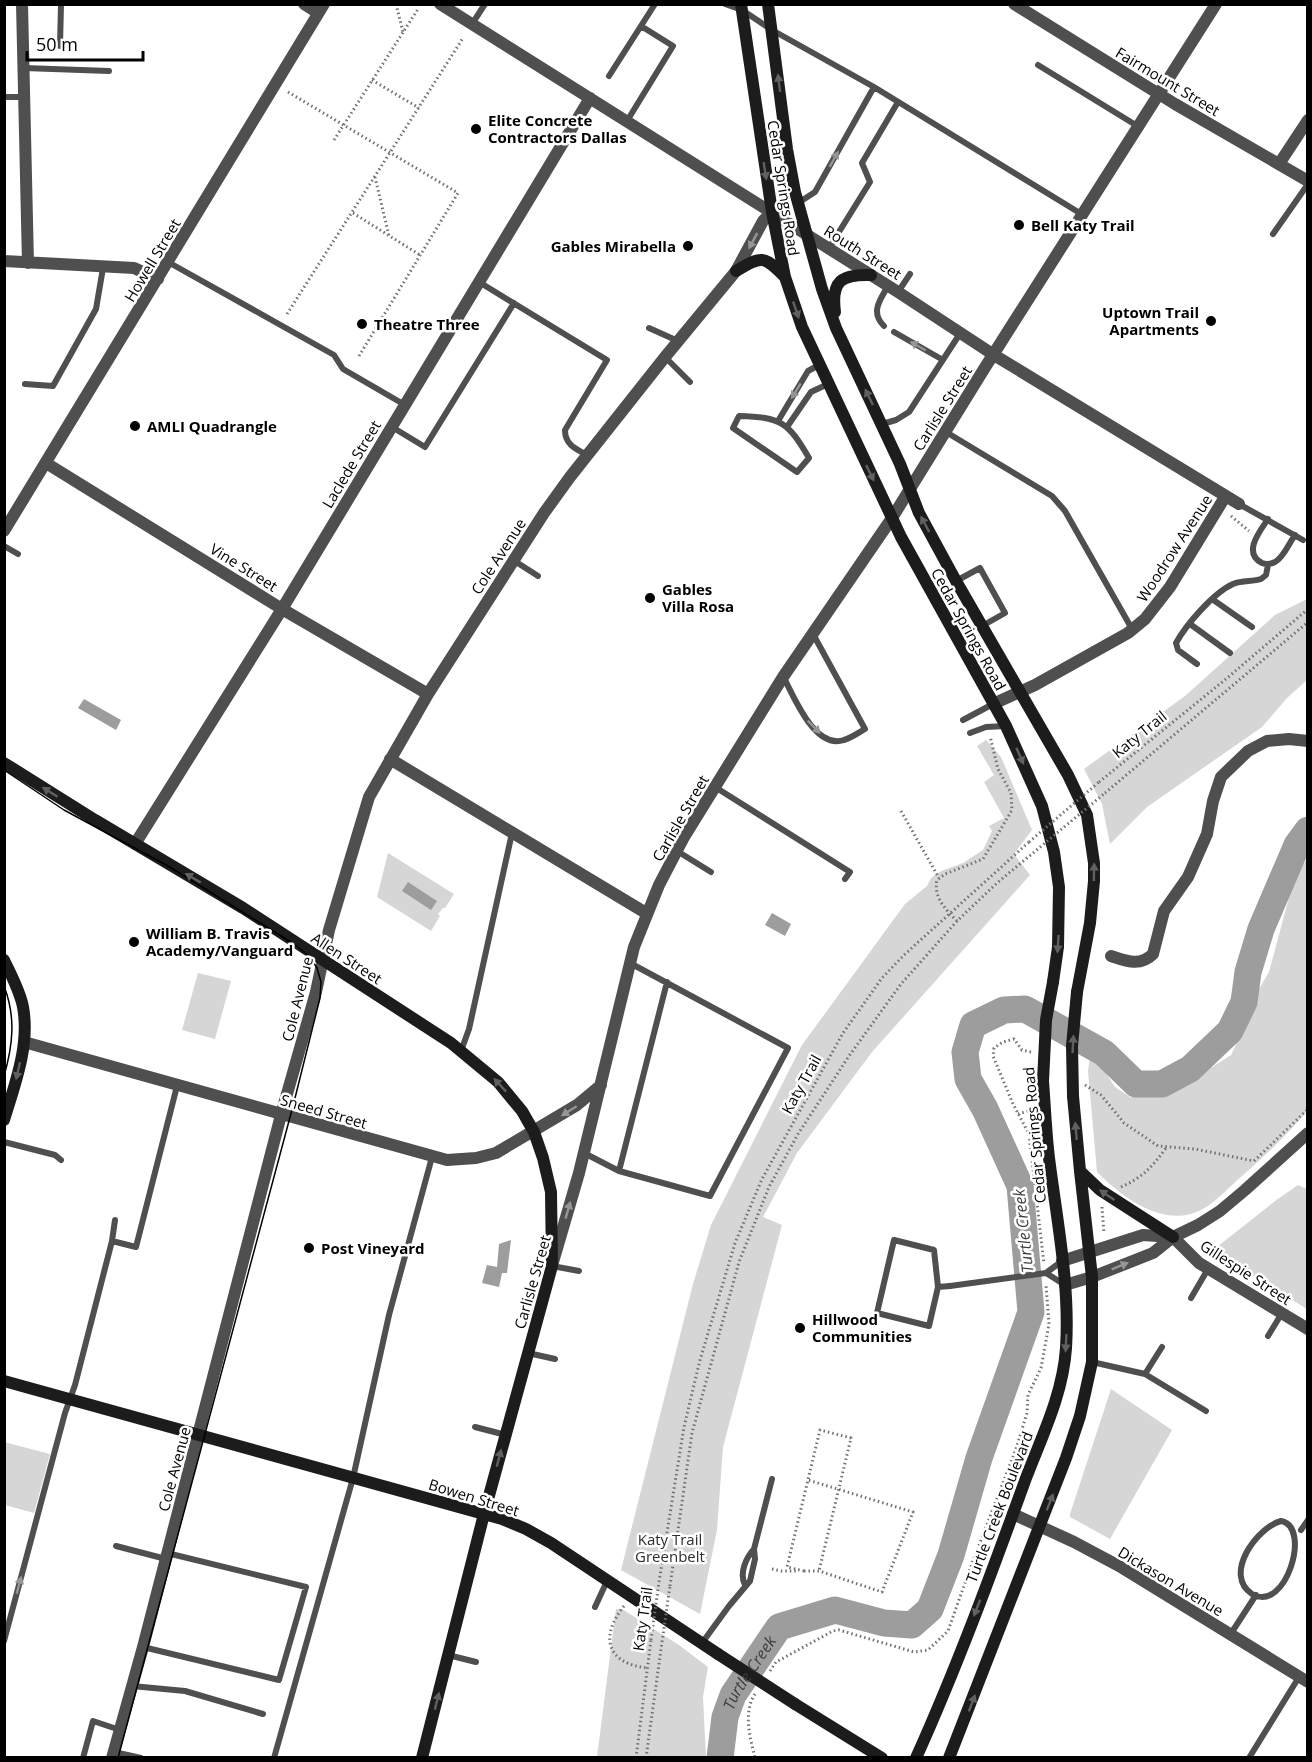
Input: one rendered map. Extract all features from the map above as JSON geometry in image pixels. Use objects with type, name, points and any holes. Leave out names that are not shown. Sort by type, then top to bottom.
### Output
[{"type":"main road","name":"Cedar Springs Road","points":[[768,4],[788,149],[798,203],[822,289],[836,328],[882,424],[919,513],[981,626],[1068,775],[1087,815],[1094,863],[1094,881],[1090,923],[1077,992],[1072,1046],[1080,1171],[1092,1277]]},
{"type":"main road","name":"Cedar Springs Road","points":[[741,7],[772,213],[785,277],[802,327],[892,518],[1006,726],[1042,806],[1054,852],[1060,917],[1059,947],[1046,1020],[1043,1081],[1048,1156],[1065,1285]]},
{"type":"main road","points":[[736,271],[754,261],[764,260],[785,277]]},
{"type":"main road","points":[[836,328],[834,303],[836,286],[847,276],[871,275]]},
{"type":"main road","name":"Allen Street","points":[[4,763],[323,960],[461,1051],[498,1082],[522,1111],[534,1132],[543,1158],[551,1192],[552,1266]]},
{"type":"main road","points":[[4,960],[22,1005],[24,1042],[4,1120]]},
{"type":"main road","points":[[1080,1171],[1100,1190],[1173,1237]]},
{"type":"main road","name":"Carlisle Street","points":[[422,1758],[484,1514],[552,1266]]},
{"type":"main road","points":[[949,1758],[1041,1526],[1080,1416],[1092,1362],[1092,1277]]},
{"type":"main road","name":"Turtle Creek Boulevard","points":[[916,1758],[941,1702],[1055,1402],[1064,1365],[1067,1327],[1065,1285]]},
{"type":"main road","name":"Bowen Street","points":[[4,1380],[484,1514],[526,1529],[882,1758]]},
{"type":"street","points":[[22,4],[28,262]]},
{"type":"street","points":[[304,4],[321,9]]},
{"type":"street","name":"Routh Street","points":[[440,4],[807,234],[994,355],[1239,504]]},
{"type":"street","name":"Fairmount Street","points":[[1014,4],[1308,183]]},
{"type":"street","name":"Carlisle Street","points":[[552,1266],[584,1152],[630,963],[646,913],[677,851],[783,678],[892,518],[1216,4]]},
{"type":"street","name":"Howell Street","points":[[4,531],[321,9]]},
{"type":"street","name":"Laclede Street","points":[[135,844],[282,609],[590,98]]},
{"type":"street","points":[[1279,164],[1308,120]]},
{"type":"street","name":"Cole Avenue","points":[[113,1755],[281,1115],[316,992],[329,930],[369,797],[428,694],[512,560],[587,455],[736,271],[763,222],[772,213]]},
{"type":"street","points":[[4,261],[134,268],[158,279]]},
{"type":"street","name":"Vine Street","points":[[46,463],[282,609],[428,694]]},
{"type":"street","name":"Woodrow Avenue","points":[[993,704],[1132,630],[1156,607],[1225,497]]},
{"type":"street","points":[[1110,956],[1141,962],[1153,954],[1164,911],[1188,877],[1207,834],[1213,801],[1221,777],[1248,751],[1267,741],[1289,739],[1308,741]]},
{"type":"street","points":[[390,759],[646,913]]},
{"type":"street","name":"Sneed Street","points":[[24,1042],[447,1160],[476,1158],[496,1153],[577,1106],[601,1085]]},
{"type":"street","points":[[1065,1285],[1153,1253],[1173,1237],[1198,1225],[1220,1211],[1308,1133]]},
{"type":"street","points":[[1062,1260],[1143,1235],[1173,1237]]},
{"type":"street","name":"Gillespie Street","points":[[1173,1237],[1199,1263],[1308,1329]]},
{"type":"street","name":"Dickason Avenue","points":[[1013,1514],[1119,1566],[1303,1679]]},
{"type":"lane","points":[[60,46],[61,4]]},
{"type":"lane","points":[[472,25],[485,4]]},
{"type":"lane","points":[[609,76],[656,4]]},
{"type":"lane","points":[[725,4],[741,7],[772,30],[874,87],[1083,215]]},
{"type":"lane","points":[[627,121],[673,46],[641,26]]},
{"type":"lane","points":[[1038,65],[1139,127]]},
{"type":"lane","points":[[24,68],[110,71]]},
{"type":"lane","points":[[798,203],[815,192],[874,87]]},
{"type":"lane","points":[[4,97],[24,98]]},
{"type":"lane","points":[[829,248],[870,182],[862,163],[898,102]]},
{"type":"lane","points":[[1273,234],[1308,183]]},
{"type":"lane","points":[[168,262],[334,355],[343,369],[405,405]]},
{"type":"lane","points":[[25,384],[53,386],[96,309],[103,268]]},
{"type":"lane","points":[[884,326],[878,320],[876,310],[893,289],[910,274]]},
{"type":"lane","points":[[479,282],[607,360],[565,430],[565,436],[570,445],[587,455]]},
{"type":"lane","points":[[392,427],[424,447],[514,303]]},
{"type":"lane","points":[[649,328],[678,341]]},
{"type":"lane","points":[[894,332],[943,360]]},
{"type":"lane","points":[[882,424],[896,420],[909,412],[961,332]]},
{"type":"lane","points":[[665,357],[690,382]]},
{"type":"lane","points":[[778,421],[808,371],[819,365]]},
{"type":"lane","points":[[787,428],[811,392],[828,384]]},
{"type":"lane","points":[[739,416],[763,417],[778,421],[798,440],[809,458],[797,472],[733,428],[739,416]]},
{"type":"lane","points":[[946,432],[1052,496],[1065,511],[1132,630]]},
{"type":"lane","points":[[1239,504],[1303,540]]},
{"type":"lane","points":[[1268,519],[1256,537],[1252,548],[1254,556],[1260,562],[1268,564],[1280,558],[1295,535]]},
{"type":"lane","points":[[4,546],[18,554]]},
{"type":"lane","points":[[512,560],[538,576]]},
{"type":"lane","points":[[1197,663],[1178,650],[1176,643],[1212,599],[1230,586],[1244,580],[1261,579],[1266,574],[1268,564]]},
{"type":"lane","points":[[956,581],[980,568],[1005,613],[981,626]]},
{"type":"lane","points":[[1212,599],[1252,627]]},
{"type":"lane","points":[[1190,624],[1230,653]]},
{"type":"lane","points":[[783,678],[810,727],[828,739],[842,741],[865,729],[813,633]]},
{"type":"lane","points":[[963,720],[993,704]]},
{"type":"lane","points":[[970,734],[986,727],[1006,726]]},
{"type":"lane","points":[[715,787],[850,872],[845,879]]},
{"type":"lane","points":[[461,1051],[469,1029],[512,832]]},
{"type":"lane","points":[[783,840],[788,833]]},
{"type":"lane","points":[[677,851],[711,872]]},
{"type":"lane","points":[[584,1152],[619,1171],[710,1196],[788,1048],[630,963]]},
{"type":"lane","points":[[619,1171],[668,982]]},
{"type":"lane","points":[[112,1241],[136,1247],[177,1086]]},
{"type":"lane","points":[[4,1142],[55,1155],[61,1160]]},
{"type":"lane","points":[[274,1758],[353,1478],[389,1315],[432,1157]]},
{"type":"lane","points":[[4,1641],[112,1241],[115,1220]]},
{"type":"lane","points":[[894,1240],[934,1250],[938,1287],[929,1326],[876,1313],[894,1240]]},
{"type":"lane","points":[[938,1287],[1046,1273],[1062,1260]]},
{"type":"lane","points":[[552,1266],[579,1270]]},
{"type":"lane","points":[[1191,1298],[1208,1269]]},
{"type":"lane","points":[[1046,1273],[1065,1285]]},
{"type":"lane","points":[[1268,1336],[1282,1313]]},
{"type":"lane","points":[[1145,1374],[1161,1347]]},
{"type":"lane","points":[[528,1353],[555,1359]]},
{"type":"lane","points":[[1092,1362],[1145,1374],[1206,1411]]},
{"type":"lane","points":[[475,1427],[506,1434]]},
{"type":"lane","points":[[702,1644],[750,1581],[755,1559],[754,1548],[772,1479]]},
{"type":"lane","points":[[1300,1530],[1308,1520]]},
{"type":"lane","points":[[1295,1576],[1284,1588],[1271,1596],[1256,1595],[1246,1588],[1241,1576],[1243,1560],[1250,1545],[1273,1523],[1288,1522],[1300,1530],[1304,1538]]},
{"type":"lane","points":[[116,1546],[306,1587],[279,1680],[143,1647]]},
{"type":"lane","points":[[595,1607],[607,1581]]},
{"type":"lane","points":[[1230,1635],[1256,1595]]},
{"type":"lane","points":[[448,1655],[476,1662]]},
{"type":"lane","points":[[1249,1758],[1303,1679]]},
{"type":"lane","points":[[132,1686],[184,1691],[263,1714]]},
{"type":"lane","points":[[82,1758],[93,1721],[120,1730]]},
{"type":"lane","points":[[113,1755],[141,1758]]},
{"type":"path","points":[[396,4],[403,32]]},
{"type":"path","points":[[334,140],[418,9]]},
{"type":"path","points":[[287,314],[464,38]]},
{"type":"path","points":[[372,80],[419,108]]},
{"type":"path","points":[[288,92],[458,193],[359,356]]},
{"type":"path","points":[[404,100],[407,95]]},
{"type":"path","points":[[375,177],[389,236]]},
{"type":"path","points":[[352,213],[420,255]]},
{"type":"path","points":[[1230,514],[1256,537]]},
{"type":"path","name":"Katy Trail","points":[[636,1758],[659,1582],[684,1427],[700,1360],[735,1243],[762,1179],[843,1033],[882,978],[950,914],[1099,782],[1308,609]]},
{"type":"path","points":[[646,1758],[692,1433],[739,1262],[769,1187],[798,1134],[863,1036],[901,984],[957,921],[997,883],[1308,622]]},
{"type":"path","points":[[957,921],[936,893],[935,886],[939,878],[983,859],[1012,810],[1011,793],[998,769],[990,734]]},
{"type":"path","points":[[901,811],[939,878]]},
{"type":"path","points":[[769,1671],[776,1662],[833,1631],[839,1630],[914,1652],[928,1650],[948,1631],[970,1566],[1016,1449],[1027,1413],[1028,1395],[1041,1368],[1049,1324],[1029,1134],[993,1056],[994,1048],[1014,1039],[1022,1050]]},
{"type":"path","points":[[1144,1137],[1166,1148],[1195,1149],[1254,1161],[1308,1108]]},
{"type":"path","points":[[1018,1114],[1033,1110]]},
{"type":"path","points":[[1114,1190],[1143,1176],[1153,1167],[1166,1148]]},
{"type":"path","points":[[1102,1202],[1104,1235]]},
{"type":"path","points":[[804,1571],[787,1567],[820,1430],[851,1438],[819,1571]]},
{"type":"path","points":[[772,1569],[819,1571],[882,1592],[913,1512],[808,1480]]},
{"type":"path","points":[[624,1606],[612,1623],[609,1642],[613,1652],[620,1660],[628,1665],[648,1668]]},
{"type":"path","points":[[755,1758],[748,1716],[750,1700],[757,1691]]},
{"type":"green space","points":[[1307,599],[1307,680],[1287,698],[1262,727],[1147,807],[1110,844],[1102,804],[1084,769],[1185,696],[1275,615]]},
{"type":"green space","name":"Katy Trail Greenbelt","points":[[986,740],[1001,757],[1032,830],[1014,854],[1030,875],[872,1052],[797,1153],[763,1217],[782,1225],[723,1447],[717,1530],[700,1614],[621,1570],[693,1284],[711,1225],[802,1045],[905,904],[941,871],[963,863],[983,850],[992,831],[989,826],[1004,818],[984,782],[994,775],[977,746]]},
{"type":"green space","points":[[388,853],[454,894],[438,914],[440,916],[431,931],[377,897]]},
{"type":"green space","points":[[1307,859],[1307,1111],[1268,1153],[1203,1209],[1189,1215],[1174,1216],[1146,1208],[1119,1192],[1097,1172],[1088,1071],[1091,1050],[1115,1087],[1130,1097],[1186,1084],[1231,1055],[1252,1001],[1269,972],[1295,875]]},
{"type":"green space","points":[[198,973],[231,981],[215,1039],[182,1030]]},
{"type":"green space","points":[[1298,1185],[1307,1189],[1307,1309],[1212,1251]]},
{"type":"green space","points":[[1111,1389],[1172,1430],[1110,1539],[1070,1517],[1070,1514]]},
{"type":"green space","points":[[4,1442],[50,1454],[34,1513],[5,1505]]},
{"type":"green space","points":[[616,1609],[622,1609],[679,1645],[708,1667],[703,1697],[706,1757],[597,1757]]},
{"type":"shaded area","points":[[84,699],[121,720],[116,730],[78,708]]},
{"type":"shaded area","points":[[408,882],[437,901],[431,910],[402,891]]},
{"type":"shaded area","points":[[772,913],[791,924],[785,936],[765,925]]},
{"type":"shaded area","points":[[511,1240],[507,1273],[502,1273],[499,1287],[482,1283],[487,1265],[497,1267],[499,1244]]},
{"type":"waterway","name":"Turtle Creek","points":[[720,1758],[725,1717],[733,1695],[779,1627],[835,1610],[884,1623],[912,1625],[930,1609],[951,1555],[979,1458],[1031,1312],[1020,1186],[985,1109],[968,1079],[965,1052],[973,1025],[1004,1010],[1025,1009],[1104,1053],[1136,1084],[1162,1084],[1190,1069],[1230,1031],[1244,1002],[1248,972],[1261,929],[1297,845],[1308,830]]},
{"type":"tram line","points":[[4,770],[64,810],[168,866],[294,944],[309,956],[317,968],[321,982],[320,998],[293,1106],[118,1758]]},
{"type":"tram line","points":[[4,986],[12,1020],[4,1076]]},
{"type":"place","name":"Elite Concrete Contractors Dallas","points":[[476,129]]},
{"type":"place","name":"Bell Katy Trail","points":[[1019,225]]},
{"type":"place","name":"Gables Mirabella","points":[[688,246]]},
{"type":"place","name":"Uptown Trail Apartments","points":[[1211,321]]},
{"type":"place","name":"Theatre Three","points":[[362,324]]},
{"type":"place","name":"AMLI Quadrangle","points":[[135,426]]},
{"type":"place","name":"Gables Villa Rosa","points":[[650,598]]},
{"type":"place","name":"William B. Travis Academy/Vanguard","points":[[134,942]]},
{"type":"place","name":"Post Vineyard","points":[[309,1248]]},
{"type":"place","name":"Hillwood Communities","points":[[800,1328]]}]
